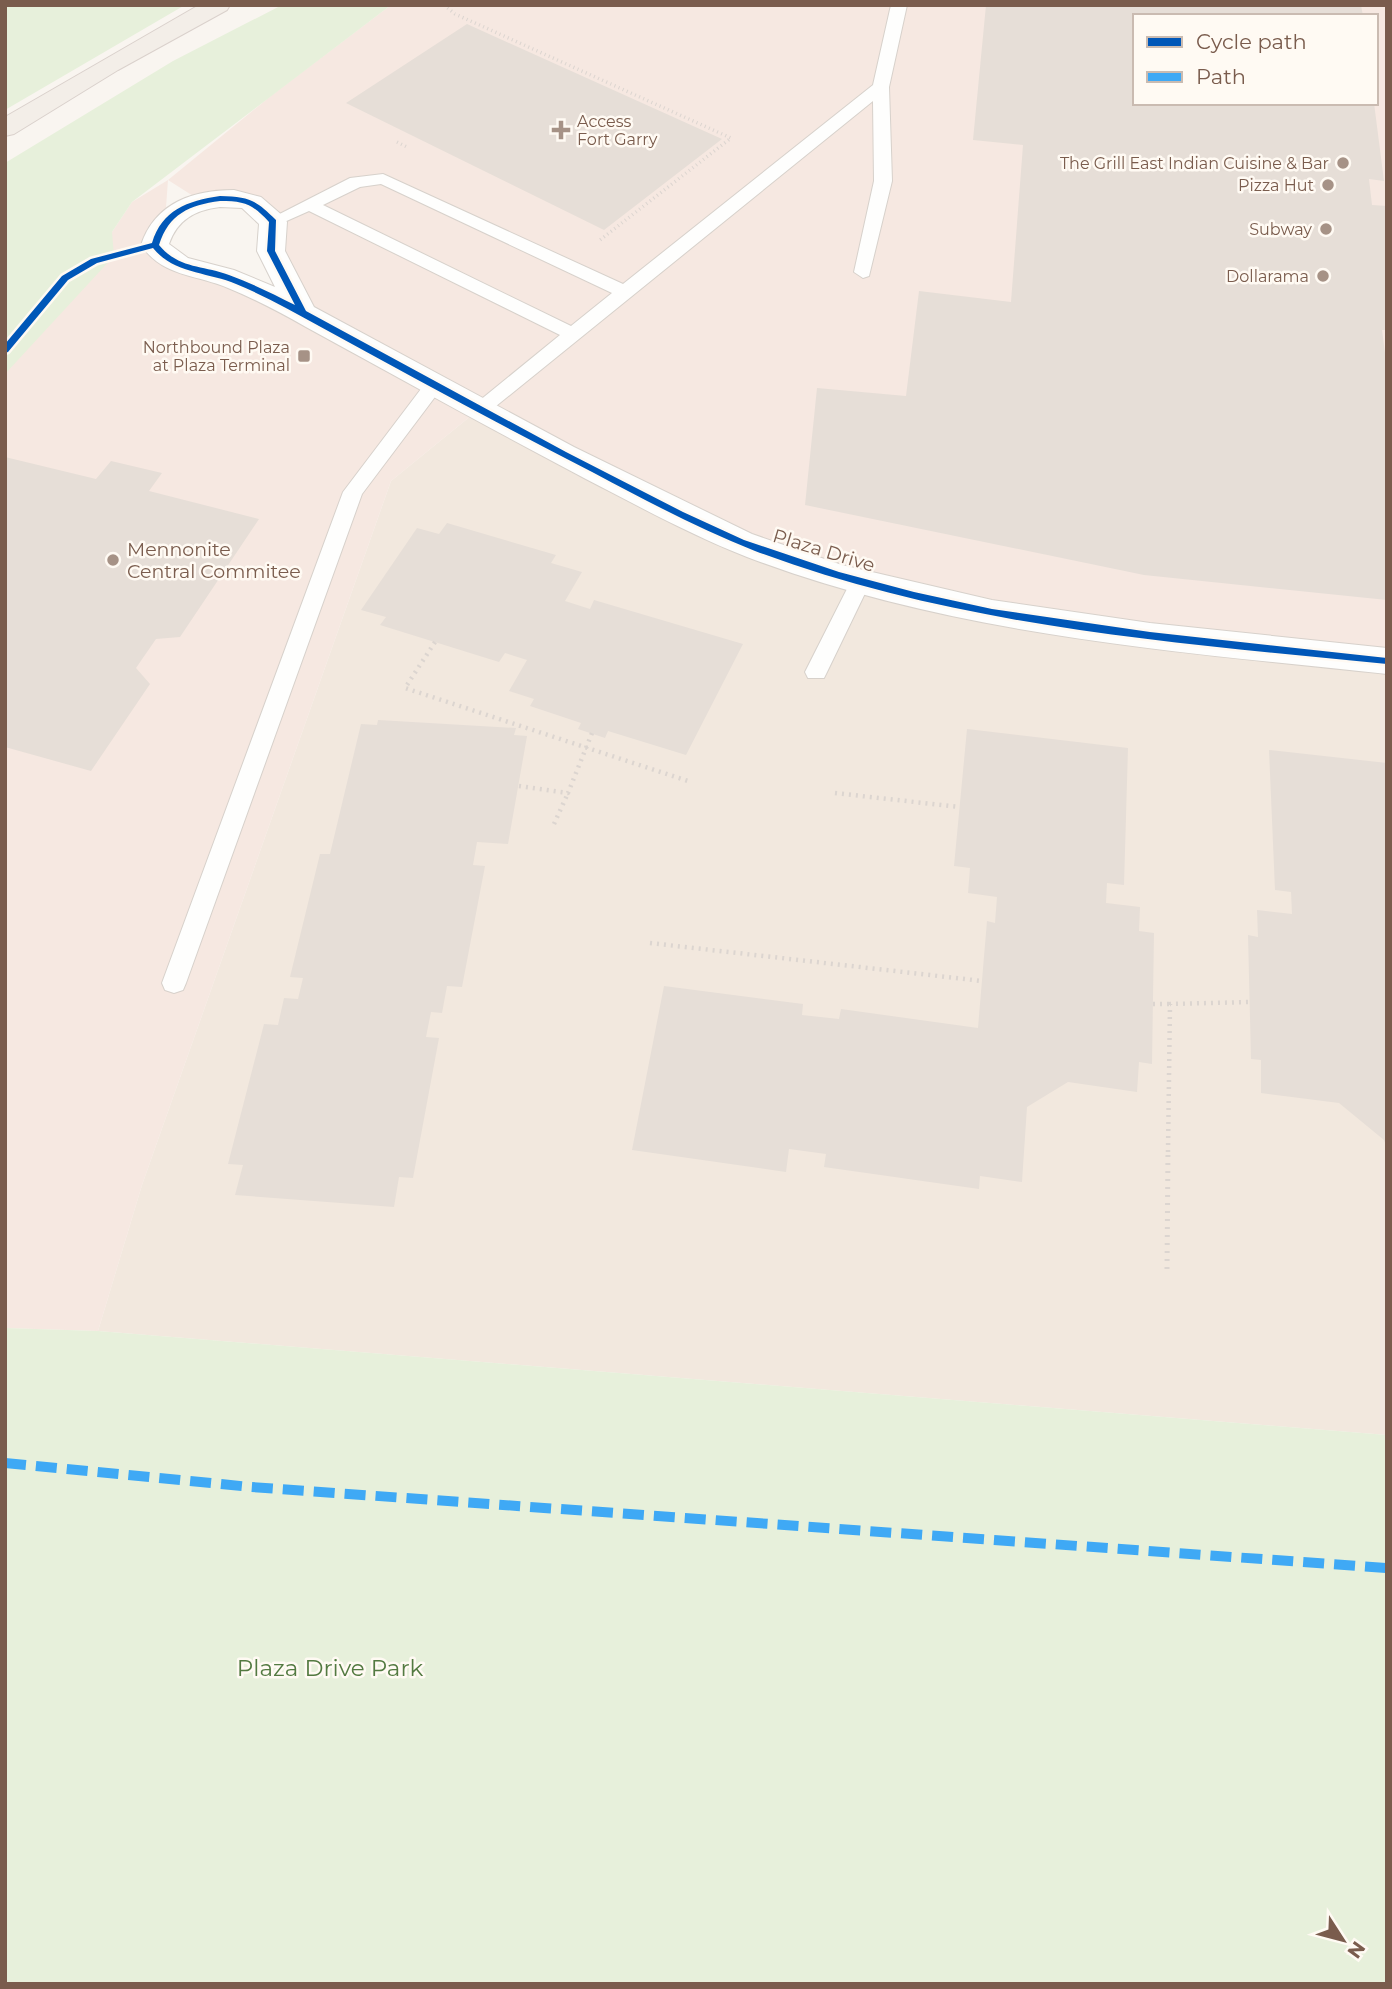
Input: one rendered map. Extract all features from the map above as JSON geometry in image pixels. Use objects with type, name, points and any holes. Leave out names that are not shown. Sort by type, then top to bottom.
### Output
[{"type":"main road","points":[[5,128],[109,65],[218,5]]},
{"type":"street","name":"Plaza Drive","points":[[272,222],[250,201],[223,198],[201,201],[165,220],[157,233],[155,245],[164,259],[183,268],[223,276],[302,312],[478,410],[699,524],[764,551],[861,581],[1005,615],[1162,638],[1387,661]]},
{"type":"street","points":[[272,222],[271,251],[302,312]]},
{"type":"lane","points":[[863,272],[883,181],[881,87],[899,5]]},
{"type":"lane","points":[[478,410],[881,87]]},
{"type":"lane","points":[[272,222],[356,182],[383,179],[625,292]]},
{"type":"lane","points":[[310,205],[573,334]]},
{"type":"lane","points":[[174,984],[353,492],[434,385]]},
{"type":"lane","points":[[816,672],[861,581]]},
{"type":"path","points":[[444,5],[455,14],[731,138],[598,241]]},
{"type":"path","points":[[397,142],[412,149]]},
{"type":"path","points":[[435,642],[405,688],[688,781]]},
{"type":"path","points":[[554,824],[592,733]]},
{"type":"path","points":[[519,786],[568,793]]},
{"type":"path","points":[[835,793],[959,807]]},
{"type":"path","points":[[650,943],[982,981]]},
{"type":"path","points":[[1153,1004],[1250,1002]]},
{"type":"path","points":[[1167,1269],[1170,1004]]},
{"type":"shaded area","points":[[391,5],[1387,5],[1387,660],[1162,638],[764,551],[478,410],[391,481],[142,1185],[98,1331],[5,1328],[5,345],[112,232],[132,202],[168,180],[272,95]],"holes":[[[168,180],[201,201],[262,210],[301,312],[155,245],[165,221]]]},
{"type":"shaded area","points":[[478,410],[1387,660],[1387,1435],[98,1331],[142,1185],[391,481]]},
{"type":"green space","points":[[5,5],[185,5],[5,110]]},
{"type":"green space","points":[[282,5],[391,5],[132,202],[112,232],[114,256],[5,374],[5,163],[173,61]]},
{"type":"green space","name":"Plaza Drive Park","points":[[5,1328],[98,1331],[1387,1435],[1387,1984],[5,1984]]},
{"type":"building","points":[[986,5],[1361,5],[1363,14],[1133,14],[1133,105],[1374,105],[1384,181],[1369,179],[1372,205],[1387,206],[1387,330],[1382,330],[1387,368],[1387,600],[1144,575],[805,505],[817,388],[906,396],[919,291],[1011,302],[1023,145],[973,140]]},
{"type":"building","points":[[467,24],[722,139],[604,230],[346,103]]},
{"type":"building","points":[[5,457],[96,479],[111,461],[162,473],[149,491],[259,519],[180,637],[156,639],[136,668],[150,684],[91,771],[5,747]]},
{"type":"building","points":[[447,523],[556,555],[551,563],[582,572],[565,601],[590,609],[594,600],[743,644],[686,755],[608,731],[605,738],[578,729],[581,723],[530,706],[534,699],[509,691],[527,660],[505,653],[499,662],[380,625],[386,617],[361,610],[417,528],[439,534]]},
{"type":"building","points":[[378,720],[516,728],[514,735],[527,736],[508,844],[477,842],[473,865],[485,866],[462,987],[447,986],[442,1013],[431,1012],[426,1037],[439,1038],[413,1178],[399,1177],[394,1207],[235,1195],[243,1165],[228,1164],[264,1024],[278,1025],[284,998],[298,999],[303,978],[290,977],[320,854],[330,854],[361,724],[377,725]]},
{"type":"building","points":[[967,729],[1128,748],[1124,885],[1107,883],[1106,903],[1140,907],[1139,931],[1154,933],[1152,1064],[1139,1062],[1137,1092],[1068,1082],[1027,1107],[1022,1182],[980,1176],[979,1189],[824,1167],[826,1154],[789,1149],[786,1172],[632,1150],[664,986],[803,1004],[802,1015],[839,1019],[841,1009],[978,1028],[987,921],[995,923],[997,897],[968,893],[970,868],[954,866]]},
{"type":"building","points":[[1269,750],[1387,763],[1387,1148],[1384,1140],[1339,1103],[1261,1093],[1261,1060],[1251,1059],[1248,935],[1258,937],[1257,910],[1292,914],[1291,892],[1275,890]]},
{"type":"marked path","points":[[5,1463],[251,1487],[1387,1568]]},
{"type":"cycle path","points":[[302,312],[271,251],[273,222],[252,202],[220,199],[191,205],[167,220],[159,232],[155,245],[170,260],[186,267],[224,276],[298,310],[640,494],[700,524],[762,550],[837,575],[992,612],[1150,636],[1387,661]]},
{"type":"cycle path","points":[[5,350],[65,278],[94,261],[155,245]]},
{"type":"place","name":"Access Fort Garry","points":[[561,130]]},
{"type":"place","name":"The Grill East Indian Cuisine & Bar","points":[[1343,163]]},
{"type":"place","name":"Pizza Hut","points":[[1328,185]]},
{"type":"place","name":"Subway","points":[[1326,229]]},
{"type":"place","name":"Dollarama","points":[[1323,276]]},
{"type":"place","name":"Northbound Plaza at Plaza Terminal","points":[[304,356]]},
{"type":"place","name":"Mennonite Central Commitee","points":[[113,560]]}]
